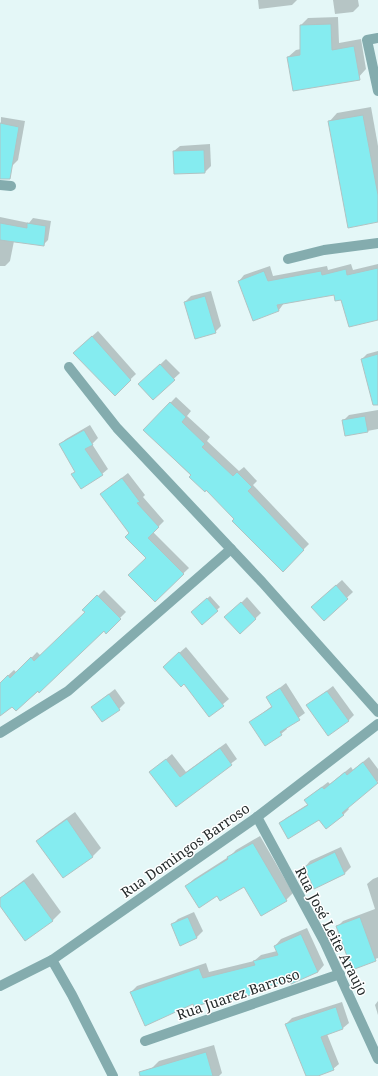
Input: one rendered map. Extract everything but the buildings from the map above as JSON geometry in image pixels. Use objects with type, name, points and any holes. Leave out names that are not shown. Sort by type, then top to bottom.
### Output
[{"type":"street","points":[[378,38],[367,40],[378,91]]},
{"type":"street","points":[[0,185],[11,186]]},
{"type":"street","points":[[288,259],[324,250],[378,243]]},
{"type":"street","points":[[70,367],[117,428],[231,549],[378,712]]},
{"type":"street","points":[[0,733],[68,692],[231,549]]},
{"type":"street","name":"Rua Domingos Barroso","points":[[0,986],[52,960],[257,817],[378,724]]},
{"type":"street","name":"Rua José Leite Araujo","points":[[257,817],[324,940],[378,1059]]},
{"type":"street","points":[[52,960],[72,995],[113,1076]]},
{"type":"street","name":"Rua Juarez Barroso","points":[[145,1041],[340,974]]}]
